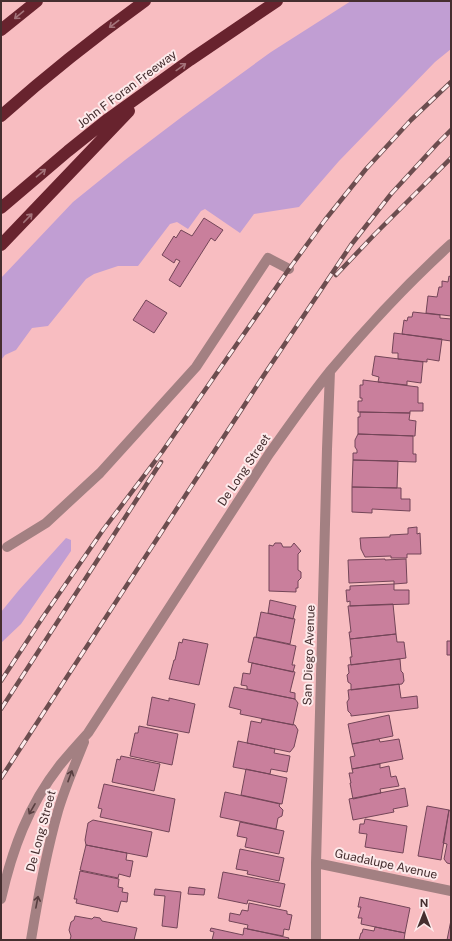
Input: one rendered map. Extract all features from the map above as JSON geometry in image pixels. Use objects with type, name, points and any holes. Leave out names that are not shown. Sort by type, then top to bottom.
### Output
[{"type":"highway","points":[[1,30],[37,1]]},
{"type":"highway","points":[[1,116],[65,62],[145,1]]},
{"type":"highway","name":"John F Foran Freeway","points":[[1,208],[108,119],[207,48],[277,1]]},
{"type":"highway","points":[[1,245],[149,90]]},
{"type":"street","name":"De Long Street","points":[[1,899],[15,847],[28,817],[42,792],[59,766],[88,733],[269,454],[330,371],[377,318],[432,261],[451,244]]},
{"type":"street","points":[[7,547],[46,522],[100,473],[191,373],[268,258],[289,269]]},
{"type":"street","name":"San Diego Avenue","points":[[316,940],[316,863],[330,371]]},
{"type":"street","name":"De Long Street","points":[[30,940],[46,857],[58,810],[88,733]]},
{"type":"street","name":"Guadalupe Avenue","points":[[316,863],[451,891]]},
{"type":"shaded area","points":[[351,1],[451,1],[451,49],[435,62],[339,161],[299,207],[254,214],[240,233],[205,209],[201,211],[188,229],[177,222],[170,224],[138,266],[118,266],[94,274],[86,279],[48,326],[32,328],[16,350],[5,355],[1,360],[1,278],[73,202],[183,116],[271,52]]},
{"type":"shaded area","points":[[66,538],[71,540],[71,551],[21,624],[1,643],[1,612]]},
{"type":"building","points":[[204,218],[223,230],[215,241],[211,238],[180,287],[169,280],[180,261],[176,259],[174,263],[162,255],[174,236],[176,238],[181,230],[192,236]]},
{"type":"building","points":[[449,276],[451,277],[451,316],[426,313],[428,296],[437,297],[439,287],[442,287],[442,281],[448,282]]},
{"type":"building","points":[[146,300],[167,313],[154,333],[133,320]]},
{"type":"building","points":[[413,312],[440,315],[440,318],[451,319],[451,341],[402,334],[404,320],[407,321],[408,317],[412,317]]},
{"type":"building","points":[[394,333],[442,339],[439,361],[427,359],[427,362],[398,359],[398,353],[392,353]]},
{"type":"building","points":[[375,356],[423,362],[421,383],[407,381],[407,385],[378,382],[379,377],[372,375]]},
{"type":"building","points":[[363,380],[418,387],[418,403],[423,403],[423,411],[410,411],[410,413],[358,412],[358,401],[362,401],[362,398],[360,398],[360,385],[363,385]]},
{"type":"building","points":[[360,412],[410,413],[409,420],[416,421],[415,436],[358,434],[358,417],[360,417]]},
{"type":"building","points":[[358,434],[413,436],[413,454],[416,454],[416,462],[353,460],[353,453],[357,453],[355,440]]},
{"type":"building","points":[[353,460],[398,461],[397,488],[352,487]]},
{"type":"building","points":[[352,487],[401,488],[401,499],[410,499],[410,511],[372,509],[372,513],[352,512]]},
{"type":"building","points":[[417,527],[417,534],[420,533],[421,554],[407,554],[407,558],[391,558],[391,556],[365,557],[361,549],[360,538],[390,537],[390,535],[408,534],[408,528]]},
{"type":"building","points":[[275,543],[281,543],[283,547],[291,547],[294,543],[301,551],[298,554],[298,570],[301,572],[301,578],[298,581],[298,588],[296,588],[296,592],[269,591],[269,545],[273,546]]},
{"type":"building","points":[[406,559],[407,583],[394,584],[394,581],[349,583],[348,560]]},
{"type":"building","points":[[394,584],[394,590],[409,590],[409,604],[350,606],[350,601],[347,602],[346,590],[350,590],[350,586]]},
{"type":"building","points":[[270,600],[296,606],[293,619],[268,613]]},
{"type":"building","points":[[393,604],[396,634],[350,639],[349,632],[351,632],[348,606]]},
{"type":"building","points":[[261,612],[295,619],[290,644],[256,637]]},
{"type":"building","points":[[396,634],[397,642],[404,642],[406,658],[351,665],[350,657],[352,657],[350,639]]},
{"type":"building","points":[[254,637],[296,646],[292,665],[295,665],[293,672],[248,662]]},
{"type":"building","points":[[183,639],[208,644],[199,685],[169,679],[179,642],[182,643]]},
{"type":"building","points":[[447,641],[451,641],[451,655],[447,655]]},
{"type":"building","points":[[400,659],[404,681],[402,684],[351,690],[351,684],[348,682],[347,675],[349,673],[348,665]]},
{"type":"building","points":[[252,663],[295,672],[290,692],[295,693],[295,699],[247,689],[247,686],[241,685],[243,673],[250,674]]},
{"type":"building","points":[[399,684],[401,698],[417,696],[418,708],[351,716],[348,711],[348,690]]},
{"type":"building","points":[[234,687],[295,699],[298,703],[293,725],[240,714],[241,710],[229,707]]},
{"type":"building","points":[[152,697],[169,701],[169,698],[195,704],[189,733],[147,725]]},
{"type":"building","points":[[389,715],[393,736],[352,744],[348,724]]},
{"type":"building","points":[[262,719],[295,725],[298,730],[294,747],[290,752],[247,743],[251,721],[261,723]]},
{"type":"building","points":[[139,726],[178,734],[172,765],[130,756],[135,733],[138,733]]},
{"type":"building","points":[[379,739],[380,742],[399,739],[403,759],[352,769],[350,757],[355,756],[352,744]]},
{"type":"building","points":[[238,741],[275,749],[274,753],[290,756],[287,772],[271,769],[270,774],[233,767]]},
{"type":"building","points":[[121,756],[160,764],[154,791],[112,782],[117,759],[120,760]]},
{"type":"building","points":[[380,764],[380,768],[389,766],[391,777],[396,776],[399,786],[380,789],[381,793],[353,799],[349,773],[353,773],[352,769]]},
{"type":"building","points":[[246,769],[287,778],[282,804],[241,795]]},
{"type":"building","points":[[104,784],[175,799],[169,832],[100,817],[102,809],[98,808]]},
{"type":"building","points":[[405,788],[408,806],[393,809],[394,812],[353,820],[349,799]]},
{"type":"building","points":[[225,792],[280,804],[279,806],[283,810],[282,816],[278,818],[276,829],[220,817]]},
{"type":"building","points":[[427,806],[449,810],[441,860],[418,856]]},
{"type":"building","points":[[449,810],[451,811],[451,864],[447,863],[444,859],[447,844],[443,843]]},
{"type":"building","points":[[365,819],[407,826],[403,853],[365,847],[367,834],[359,833],[360,824],[364,824]]},
{"type":"building","points":[[93,820],[152,832],[147,857],[86,845],[85,840],[88,823]]},
{"type":"building","points":[[240,822],[284,831],[279,854],[245,847],[247,838],[237,836]]},
{"type":"building","points":[[86,845],[127,853],[126,860],[133,861],[130,877],[119,874],[118,878],[80,870]]},
{"type":"building","points":[[240,849],[284,858],[279,881],[247,874],[248,871],[236,869]]},
{"type":"building","points":[[80,871],[119,879],[118,887],[123,888],[122,892],[128,893],[127,902],[121,901],[118,912],[76,903],[77,899],[74,899]]},
{"type":"building","points":[[223,872],[285,884],[280,907],[248,900],[247,904],[218,898]]},
{"type":"building","points":[[189,887],[205,889],[204,895],[188,894]]},
{"type":"building","points":[[155,889],[181,892],[177,928],[162,926],[165,896],[154,895]]},
{"type":"building","points":[[360,897],[410,908],[405,933],[361,924],[362,918],[358,918],[361,907],[358,907]]},
{"type":"building","points":[[249,903],[287,911],[287,914],[292,915],[289,930],[284,929],[283,936],[247,929],[248,925],[229,921],[230,913],[240,915],[242,910],[248,911]]},
{"type":"building","points":[[75,916],[92,919],[94,917],[100,918],[102,921],[137,928],[134,940],[70,940],[71,936],[69,930],[71,922],[74,920]]},
{"type":"building","points":[[451,920],[451,940],[447,940]]},
{"type":"building","points":[[375,927],[405,933],[404,940],[359,940],[363,929],[374,931]]},
{"type":"building","points":[[211,928],[243,935],[244,928],[289,938],[288,940],[212,940],[214,932],[210,931]]},
{"type":"railway","points":[[1,681],[103,530],[162,452],[289,269],[325,220],[366,169],[411,120],[451,82]]},
{"type":"railway","points":[[1,778],[264,375],[351,245],[391,194],[451,130]]},
{"type":"railway","points":[[336,275],[451,158]]},
{"type":"railway","points":[[1,709],[161,462]]}]
